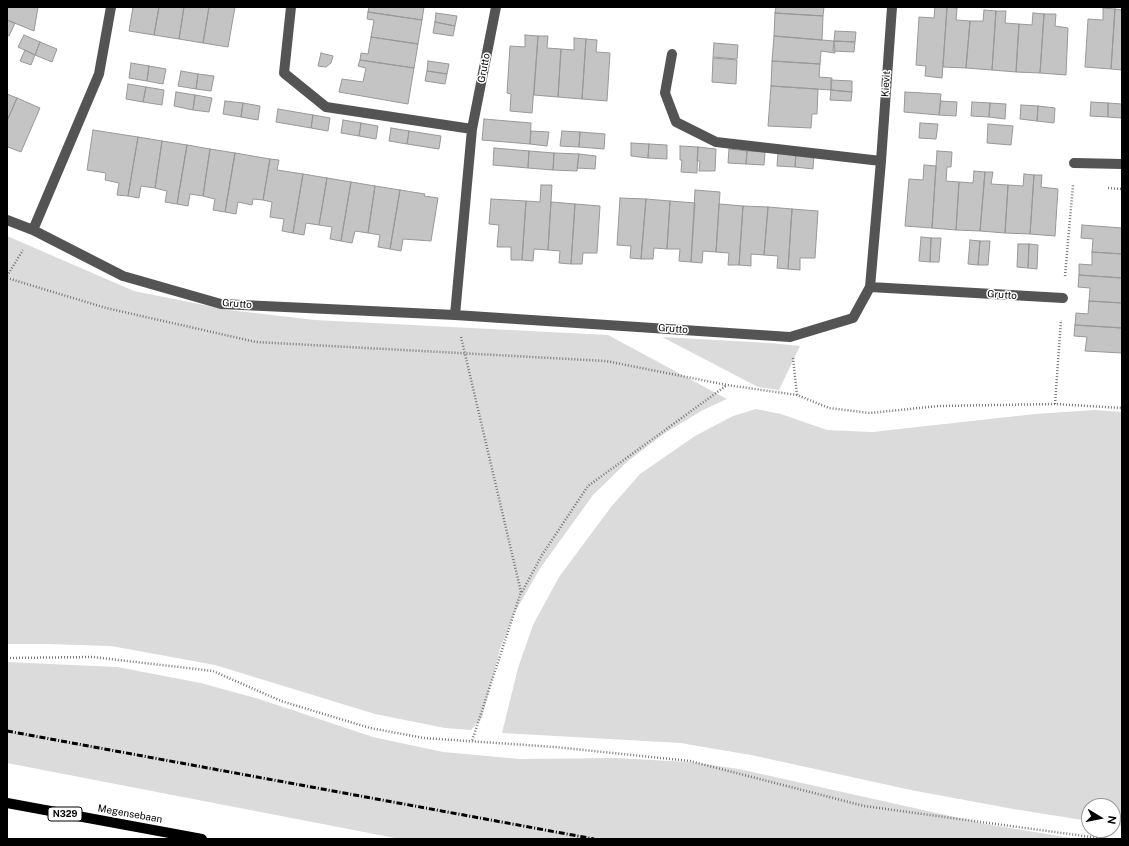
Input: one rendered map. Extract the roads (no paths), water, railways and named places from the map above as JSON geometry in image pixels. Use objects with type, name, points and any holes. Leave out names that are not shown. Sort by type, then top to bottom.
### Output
[{"type":"main road","name":"Megensebaan","points":[[7,803],[202,839]]},
{"type":"street","points":[[33,230],[99,74],[111,7]]},
{"type":"street","points":[[291,7],[284,73],[326,107],[472,129]]},
{"type":"street","name":"Grutto","points":[[455,315],[472,129],[496,7]]},
{"type":"street","name":"Kievit","points":[[881,161],[892,7]]},
{"type":"street","points":[[672,54],[665,93],[676,122],[716,142],[881,161]]},
{"type":"street","name":"Grutto","points":[[7,220],[33,230],[123,276],[221,304],[455,315],[790,337],[854,318],[870,287],[881,161]]},
{"type":"street","points":[[1074,163],[1122,164]]},
{"type":"street","name":"Grutto","points":[[870,287],[1062,298]]},
{"type":"railway","points":[[7,731],[594,839]]}]
